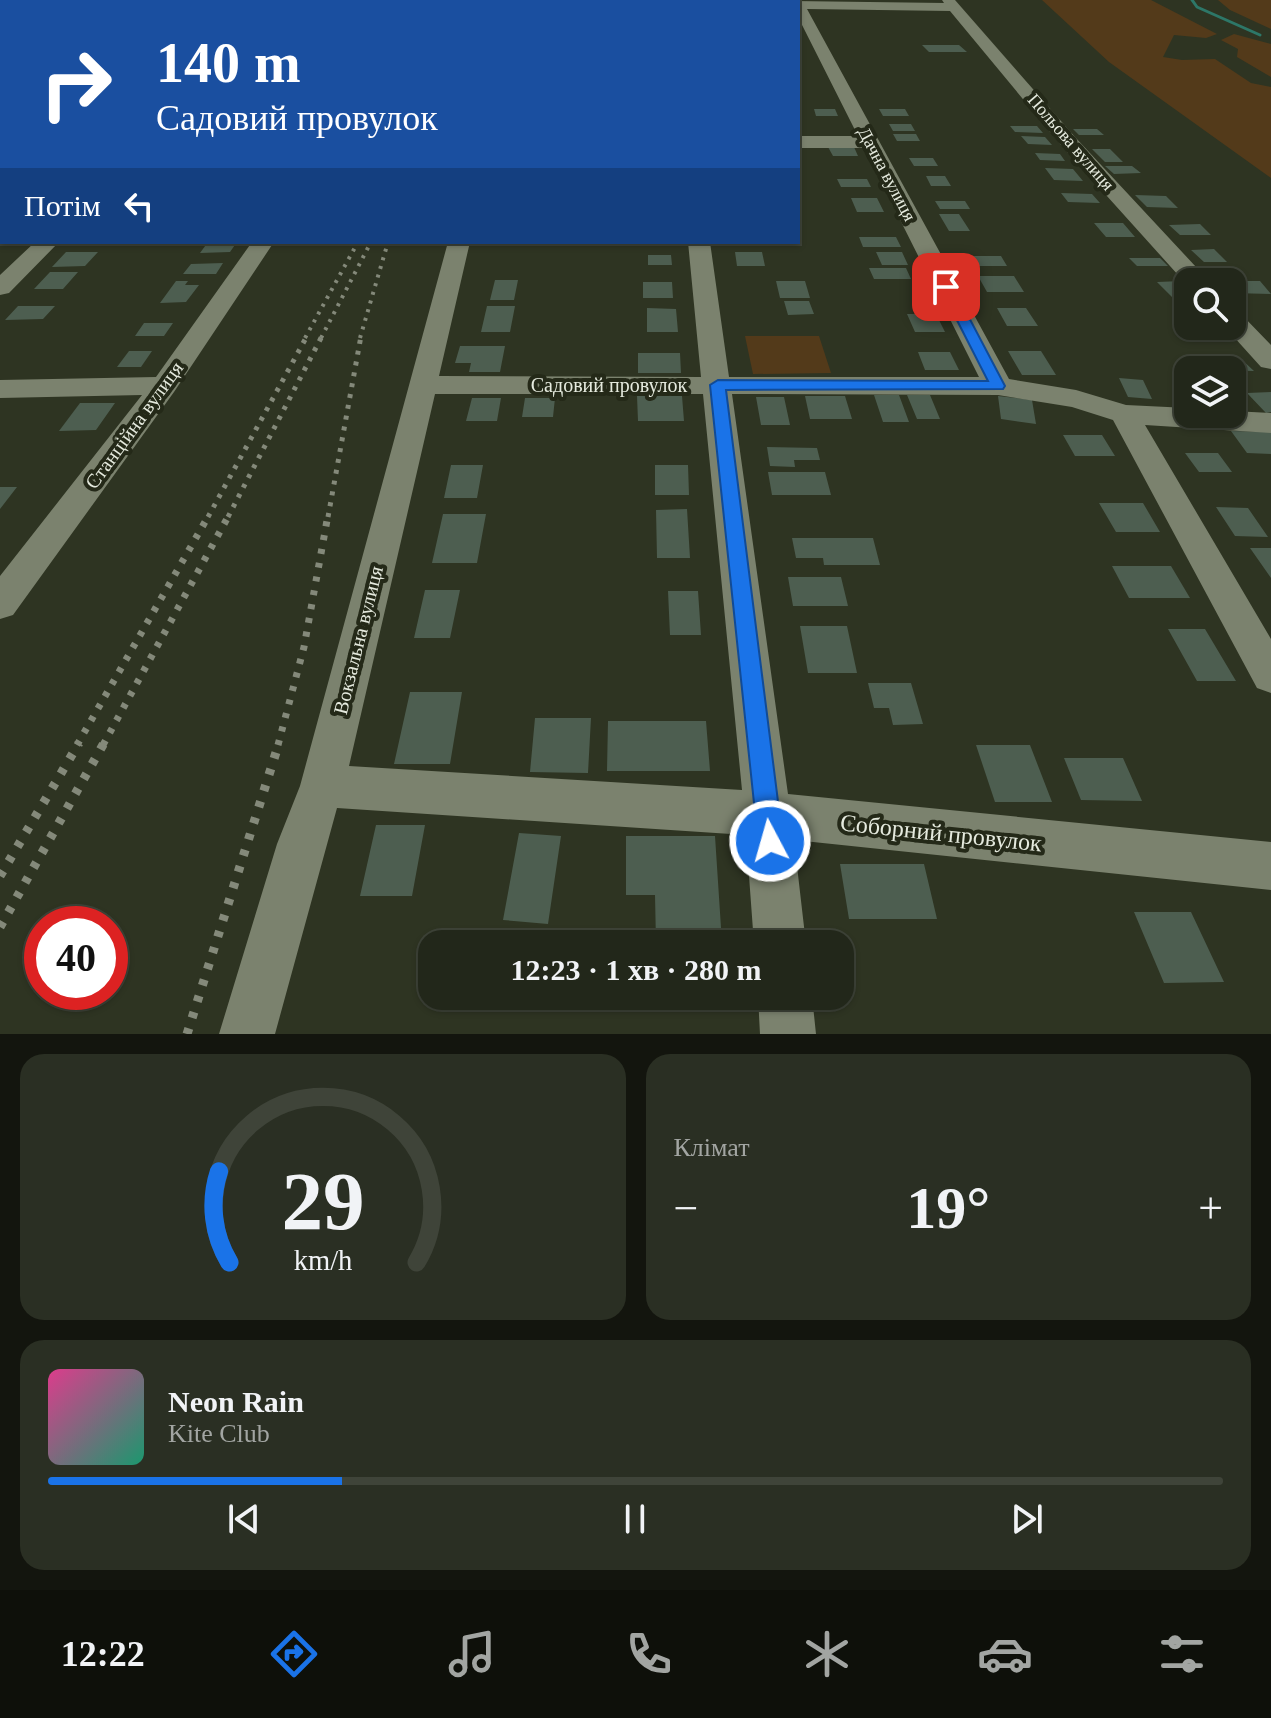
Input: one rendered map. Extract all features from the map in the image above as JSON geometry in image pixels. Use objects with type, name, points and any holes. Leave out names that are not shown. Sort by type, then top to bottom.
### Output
[{"type":"street","points":[[800,3],[950,3]]},
{"type":"street","name":"Польова вулиця","points":[[950,3],[1068,141],[1185,268]]},
{"type":"street","name":"Дачна вулиця","points":[[800,7],[998,386]]},
{"type":"street","points":[[800,142],[870,142]]},
{"type":"street","points":[[0,288],[46,244]]},
{"type":"street","name":"Станційна вулиця","points":[[0,604],[164,386],[262,244]]},
{"type":"street","name":"Вокзальна вулиця","points":[[247,1034],[301,844],[322,786],[459,244]]},
{"type":"street","points":[[699,244],[768,815],[779,930]]},
{"type":"street","points":[[1246,334],[1271,361]]},
{"type":"street","name":"Садовий провулок","points":[[424,385],[998,386],[1076,399],[1124,414],[1271,423]]},
{"type":"street","points":[[0,389],[164,386]]},
{"type":"street","points":[[1124,414],[1271,676]]},
{"type":"street","name":"Соборний провулок","points":[[322,786],[768,815],[1271,866]]},
{"type":"street","points":[[786,1010],[788,1034]]},
{"type":"shaded area","points":[[1042,0],[1151,0],[1217,34],[1206,38],[1174,35],[1163,57],[1215,59],[1251,83],[1271,87],[1271,178],[1109,62]]},
{"type":"shaded area","points":[[1218,0],[1271,0],[1271,29],[1230,10]]},
{"type":"shaded area","points":[[1234,34],[1271,44],[1271,77],[1237,57],[1238,49],[1221,40]]},
{"type":"shaded area","points":[[745,336],[819,336],[831,373],[753,374]]},
{"type":"building","points":[[922,45],[959,45],[967,52],[929,52]]},
{"type":"building","points":[[814,109],[835,109],[838,116],[816,116]]},
{"type":"building","points":[[879,109],[905,109],[909,116],[883,116]]},
{"type":"building","points":[[889,124],[911,124],[915,131],[893,131]]},
{"type":"building","points":[[1010,126],[1037,126],[1043,133],[1015,132]]},
{"type":"building","points":[[1073,129],[1097,129],[1104,135],[1079,135]]},
{"type":"building","points":[[893,134],[916,134],[920,141],[897,141]]},
{"type":"building","points":[[1021,136],[1045,137],[1052,145],[1028,144]]},
{"type":"building","points":[[828,147],[854,147],[858,156],[833,156]]},
{"type":"building","points":[[1092,149],[1110,149],[1123,162],[1105,162]]},
{"type":"building","points":[[1035,153],[1060,154],[1065,161],[1040,160]]},
{"type":"building","points":[[909,158],[933,158],[938,166],[914,166]]},
{"type":"building","points":[[1105,166],[1132,166],[1141,173],[1114,174]]},
{"type":"building","points":[[1045,168],[1073,169],[1083,181],[1054,180]]},
{"type":"building","points":[[926,176],[945,176],[951,186],[931,186]]},
{"type":"building","points":[[837,179],[867,179],[871,187],[841,187]]},
{"type":"building","points":[[1061,193],[1092,194],[1100,203],[1068,202]]},
{"type":"building","points":[[1135,195],[1166,196],[1178,208],[1147,207]]},
{"type":"building","points":[[851,198],[877,198],[884,212],[857,212]]},
{"type":"building","points":[[935,201],[965,201],[970,209],[940,209]]},
{"type":"building","points":[[939,214],[959,214],[970,231],[949,231]]},
{"type":"building","points":[[1094,223],[1123,223],[1135,237],[1106,237]]},
{"type":"building","points":[[1200,224],[1211,235],[1180,235],[1169,225]]},
{"type":"building","points":[[859,237],[896,237],[901,247],[863,247]]},
{"type":"building","points":[[207,244],[236,244],[230,252],[200,253]]},
{"type":"building","points":[[1214,249],[1227,262],[1204,262],[1191,250]]},
{"type":"building","points":[[66,252],[98,252],[85,266],[52,267]]},
{"type":"building","points":[[735,252],[762,252],[765,266],[737,266]]},
{"type":"building","points":[[876,252],[902,252],[908,265],[882,265]]},
{"type":"building","points":[[648,255],[671,255],[672,265],[648,265]]},
{"type":"building","points":[[968,256],[1001,256],[1007,266],[973,266]]},
{"type":"building","points":[[1129,258],[1160,258],[1168,266],[1137,266]]},
{"type":"building","points":[[223,263],[216,274],[183,274],[191,264]]},
{"type":"building","points":[[869,268],[906,268],[911,279],[874,279]]},
{"type":"building","points":[[50,272],[78,272],[63,289],[34,289]]},
{"type":"building","points":[[978,276],[1014,276],[1024,292],[987,292]]},
{"type":"building","points":[[495,280],[518,280],[514,300],[490,300]]},
{"type":"building","points":[[176,281],[199,285],[186,302],[160,303]]},
{"type":"building","points":[[776,281],[805,281],[810,298],[780,298]]},
{"type":"building","points":[[1174,281],[1174,297],[1172,297],[1157,282]]},
{"type":"building","points":[[1246,281],[1260,281],[1271,294],[1246,293]]},
{"type":"building","points":[[643,282],[672,282],[673,298],[643,298]]},
{"type":"building","points":[[784,301],[809,301],[814,314],[788,315]]},
{"type":"building","points":[[18,306],[55,306],[43,319],[5,320]]},
{"type":"building","points":[[487,306],[515,306],[510,332],[481,332]]},
{"type":"building","points":[[647,308],[676,309],[678,332],[647,332]]},
{"type":"building","points":[[997,308],[1026,308],[1038,326],[1007,326]]},
{"type":"building","points":[[907,314],[936,314],[945,332],[915,332]]},
{"type":"building","points":[[144,323],[173,323],[164,336],[135,336]]},
{"type":"building","points":[[460,346],[505,346],[500,372],[469,372],[471,363],[455,363]]},
{"type":"building","points":[[129,351],[152,351],[141,367],[117,367]]},
{"type":"building","points":[[1008,351],[1041,351],[1056,375],[1022,375]]},
{"type":"building","points":[[918,352],[950,352],[959,370],[925,370]]},
{"type":"building","points":[[638,353],[680,353],[681,373],[638,373]]},
{"type":"building","points":[[1119,378],[1143,380],[1152,399],[1128,397]]},
{"type":"building","points":[[1271,392],[1271,412],[1266,413],[1247,393]]},
{"type":"building","points":[[874,395],[899,395],[909,422],[883,422]]},
{"type":"building","points":[[907,395],[930,395],[940,419],[917,419]]},
{"type":"building","points":[[637,396],[682,396],[684,421],[638,421]]},
{"type":"building","points":[[805,396],[845,396],[852,419],[810,419]]},
{"type":"building","points":[[998,396],[1032,400],[1036,424],[1001,419]]},
{"type":"building","points":[[756,397],[784,397],[790,425],[761,425]]},
{"type":"building","points":[[472,398],[501,398],[497,421],[466,421]]},
{"type":"building","points":[[525,398],[555,398],[553,417],[522,417]]},
{"type":"building","points":[[80,403],[115,403],[96,430],[59,431]]},
{"type":"building","points":[[1231,431],[1271,432],[1271,454],[1247,453]]},
{"type":"building","points":[[1063,435],[1102,435],[1115,456],[1075,456]]},
{"type":"building","points":[[767,447],[817,448],[820,460],[794,460],[795,467],[770,466]]},
{"type":"building","points":[[1185,453],[1218,453],[1232,472],[1199,472]]},
{"type":"building","points":[[451,465],[483,465],[477,498],[444,498]]},
{"type":"building","points":[[655,465],[688,465],[689,495],[655,495]]},
{"type":"building","points":[[768,472],[825,472],[831,495],[772,495]]},
{"type":"building","points":[[0,487],[17,487],[0,509]]},
{"type":"building","points":[[1099,503],[1143,503],[1160,532],[1116,532]]},
{"type":"building","points":[[1216,507],[1248,508],[1268,537],[1235,536]]},
{"type":"building","points":[[687,509],[690,558],[657,558],[656,510]]},
{"type":"building","points":[[443,514],[486,514],[477,563],[432,563]]},
{"type":"building","points":[[792,538],[873,538],[880,565],[824,565],[823,558],[796,558]]},
{"type":"building","points":[[1250,548],[1271,548],[1271,578]]},
{"type":"building","points":[[1112,566],[1171,566],[1190,598],[1129,598]]},
{"type":"building","points":[[788,577],[841,577],[848,606],[793,606]]},
{"type":"building","points":[[425,590],[460,590],[450,638],[414,638]]},
{"type":"building","points":[[668,591],[698,591],[701,635],[670,635]]},
{"type":"building","points":[[800,626],[847,626],[857,673],[808,673]]},
{"type":"building","points":[[1168,629],[1205,629],[1236,681],[1197,681]]},
{"type":"building","points":[[868,683],[911,683],[923,724],[893,725],[889,708],[874,708]]},
{"type":"building","points":[[410,692],[462,692],[450,764],[394,764]]},
{"type":"building","points":[[535,718],[591,718],[588,773],[530,772]]},
{"type":"building","points":[[608,721],[706,721],[710,771],[607,771]]},
{"type":"building","points":[[976,745],[1030,745],[1052,802],[995,802]]},
{"type":"building","points":[[1064,758],[1123,758],[1142,801],[1081,800]]},
{"type":"building","points":[[376,825],[425,825],[412,896],[360,896]]},
{"type":"building","points":[[519,833],[561,836],[548,924],[503,920]]},
{"type":"building","points":[[626,836],[715,836],[721,930],[656,930],[655,895],[626,895]]},
{"type":"building","points":[[840,864],[924,864],[937,919],[849,919]]},
{"type":"building","points":[[1134,912],[1191,912],[1224,982],[1164,983]]},
{"type":"waterway","points":[[1192,0],[1197,7],[1260,35]]},
{"type":"railway","points":[[305,338],[357,244]]},
{"type":"railway","points":[[321,338],[370,244]]},
{"type":"railway","points":[[360,338],[387,244]]},
{"type":"railway","points":[[208,517],[307,336]]},
{"type":"railway","points":[[228,517],[322,336]]},
{"type":"railway","points":[[328,517],[361,336]]},
{"type":"railway","points":[[77,745],[209,515]]},
{"type":"railway","points":[[103,745],[229,515]]},
{"type":"railway","points":[[278,745],[304,647],[328,515]]},
{"type":"railway","points":[[0,876],[79,743]]},
{"type":"railway","points":[[0,927],[104,743]]},
{"type":"railway","points":[[187,1034],[279,743]]},
{"type":"route","points":[[770,841],[718,385],[998,386],[946,287]]}]
